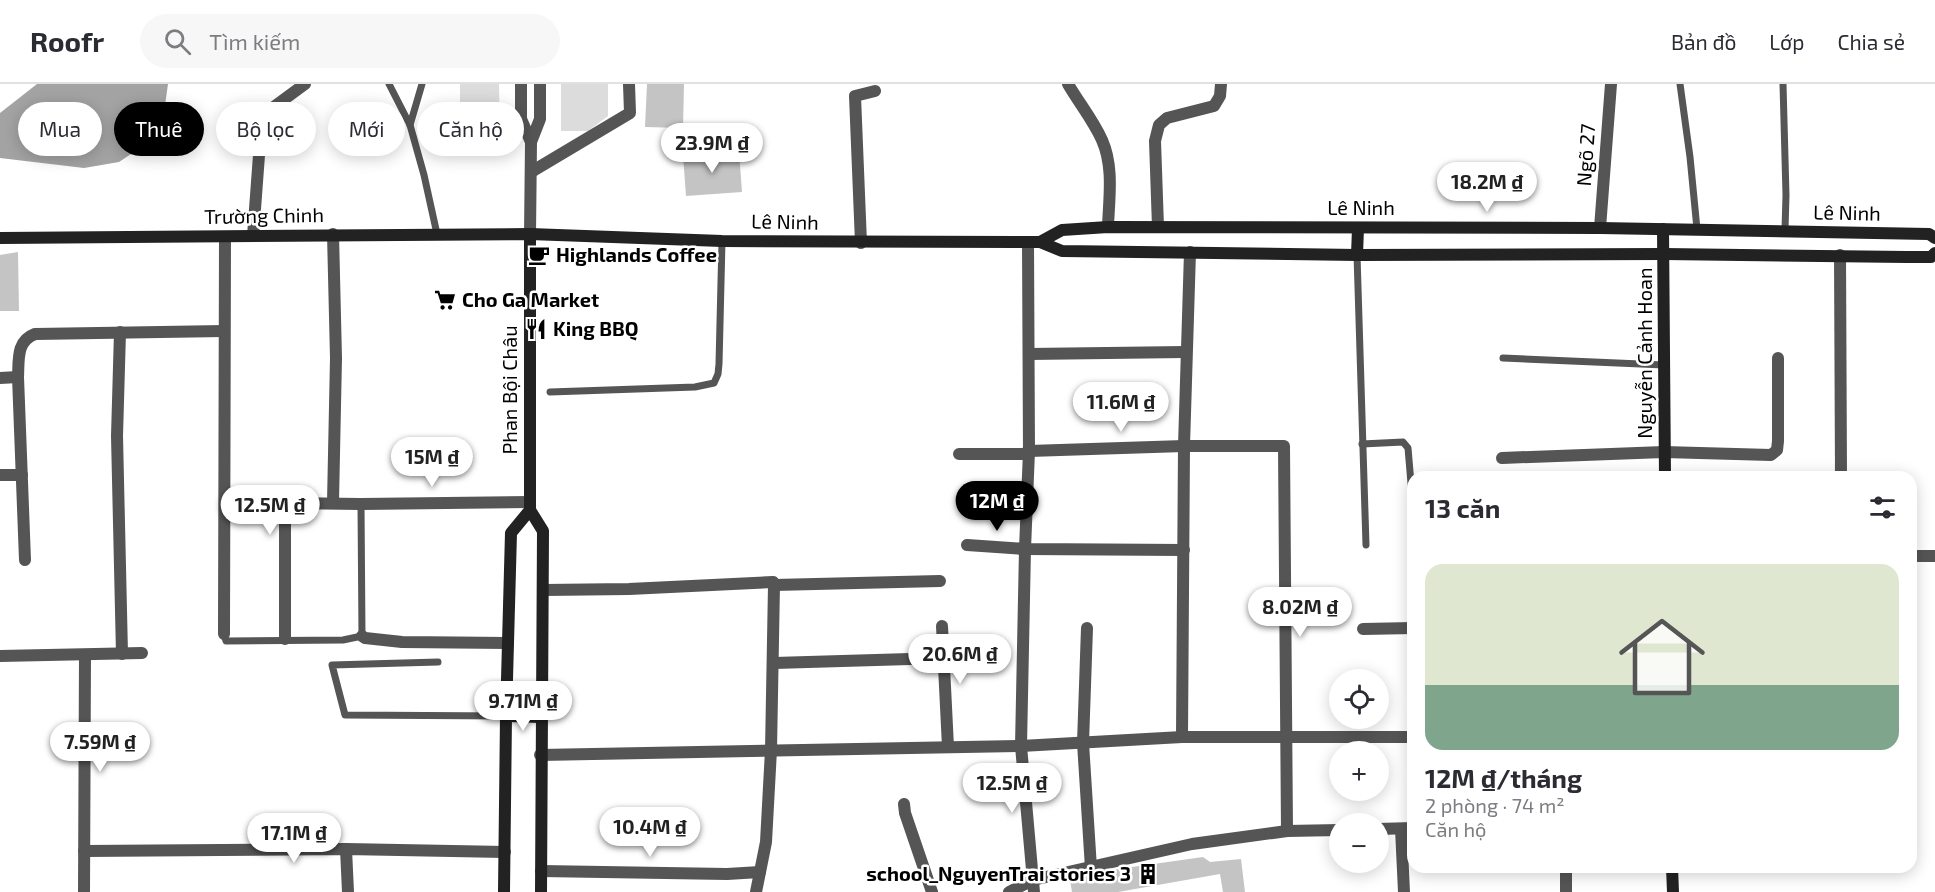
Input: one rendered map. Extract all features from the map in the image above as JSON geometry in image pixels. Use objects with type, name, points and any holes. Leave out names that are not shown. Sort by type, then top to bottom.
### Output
[{"type":"street","points":[[253,236],[261,128],[271,109],[305,84]]},
{"type":"street","points":[[521,84],[521,119],[531,142]]},
{"type":"street","points":[[530,234],[531,142],[540,119],[540,84]]},
{"type":"street","points":[[531,172],[630,113],[629,84]]},
{"type":"street","points":[[1068,84],[1096,128],[1108,157],[1110,175],[1108,227]]},
{"type":"street","points":[[1158,227],[1155,141],[1159,125],[1167,118],[1214,106],[1220,96],[1221,84]]},
{"type":"street","name":"Ngõ 27","points":[[1600,228],[1611,84]]},
{"type":"street","points":[[861,243],[855,96],[875,91]]},
{"type":"street","name":"Lê Ninh","points":[[1034,242],[1062,230],[1108,227],[1785,230],[1929,234],[1935,238]]},
{"type":"street","points":[[1357,255],[1358,228]]},
{"type":"street","name":"Nguyễn Cảnh Hoan","points":[[1663,229],[1665,471]]},
{"type":"street","points":[[333,234],[336,358],[333,502]]},
{"type":"street","name":"Trường Chinh","points":[[0,238],[530,234]]},
{"type":"street","name":"Lê Ninh","points":[[530,234],[722,241],[1034,242],[1062,251],[1357,255],[1664,254],[1918,257],[1935,253]]},
{"type":"street","name":"Phan Bội Châu","points":[[530,234],[530,506],[543,531],[544,590],[540,755],[541,892]]},
{"type":"street","points":[[224,634],[225,237]]},
{"type":"street","points":[[1034,242],[1029,354],[1029,451],[1021,746],[1034,886]]},
{"type":"street","points":[[1182,737],[1185,352],[1190,252]]},
{"type":"street","points":[[1840,255],[1841,471]]},
{"type":"street","points":[[26,560],[18,378],[21,347],[28,337],[35,334],[224,331]]},
{"type":"street","points":[[120,332],[117,436],[122,654]]},
{"type":"street","points":[[1029,354],[1185,352]]},
{"type":"street","points":[[1502,458],[1664,452],[1771,455],[1777,450],[1778,441],[1778,358]]},
{"type":"street","points":[[0,378],[18,378]]},
{"type":"street","points":[[959,454],[1024,454],[1029,451],[1184,446],[1284,446],[1287,831]]},
{"type":"street","points":[[0,475],[22,475]]},
{"type":"street","points":[[285,639],[285,503],[530,506]]},
{"type":"street","points":[[504,892],[511,533],[530,506]]},
{"type":"street","points":[[967,545],[1025,549],[1184,549]]},
{"type":"street","points":[[1917,556],[1935,556]]},
{"type":"street","points":[[544,590],[629,589],[769,581],[774,585],[940,581]]},
{"type":"street","points":[[756,892],[766,842],[774,663],[774,585]]},
{"type":"street","points":[[942,626],[948,747]]},
{"type":"street","points":[[1087,628],[1083,743],[1091,868]]},
{"type":"street","points":[[1364,628],[1407,628]]},
{"type":"street","points":[[362,636],[402,642],[508,643]]},
{"type":"street","points":[[0,656],[142,653]]},
{"type":"street","points":[[84,892],[85,655]]},
{"type":"street","points":[[774,663],[944,658]]},
{"type":"street","points":[[506,716],[541,717]]},
{"type":"street","points":[[540,755],[1021,746],[1182,737],[1407,737]]},
{"type":"street","points":[[904,804],[932,892]]},
{"type":"street","points":[[1389,829],[1407,829],[1404,892]]},
{"type":"street","points":[[1008,892],[1091,868],[1192,844],[1287,831],[1329,830]]},
{"type":"street","points":[[84,851],[346,849],[505,852]]},
{"type":"street","points":[[346,849],[348,892]]},
{"type":"street","points":[[541,871],[727,874],[760,872]]},
{"type":"street","points":[[1566,873],[1566,892]]},
{"type":"street","points":[[1672,873],[1673,892]]},
{"type":"lane","points":[[389,84],[410,125],[437,234]]},
{"type":"lane","points":[[410,125],[422,84]]},
{"type":"lane","points":[[1680,84],[1697,229]]},
{"type":"lane","points":[[1783,84],[1785,230]]},
{"type":"lane","points":[[550,392],[695,387],[714,382],[719,364],[722,241]]},
{"type":"lane","points":[[1357,255],[1366,545]]},
{"type":"lane","points":[[1503,358],[1664,365]]},
{"type":"lane","points":[[1362,444],[1403,442],[1408,448],[1410,471]]},
{"type":"lane","points":[[224,634],[226,641],[343,640],[362,636],[361,504]]},
{"type":"lane","points":[[438,662],[332,665],[345,715],[506,716]]},
{"type":"shaded area","points":[[37,84],[168,84],[165,102],[114,102],[114,156],[128,156],[119,162],[84,168],[0,158],[0,113]]},
{"type":"shaded area","points":[[460,84],[499,84],[499,102],[460,102]]},
{"type":"shaded area","points":[[561,84],[608,84],[608,116],[588,131],[561,131]]},
{"type":"building","points":[[647,84],[684,84],[683,128],[645,127]]},
{"type":"building","points":[[739,151],[742,192],[686,196],[683,155]]},
{"type":"building","points":[[18,252],[19,311],[0,311],[0,255]]},
{"type":"building","name":"school_NguyenTrai stories 3","points":[[1203,857],[1210,862],[1241,859],[1245,892],[1223,892],[1220,874],[1118,892],[1072,892],[1070,880],[1118,869]]},
{"type":"place","name":"Highlands Coffee","points":[[539,255]]},
{"type":"place","name":"Cho Ga Market","points":[[445,300]]},
{"type":"place","name":"King BBQ","points":[[536,329]]},
{"type":"place","name":"school_NguyenTrai stories 3","points":[[1148,874]]}]
